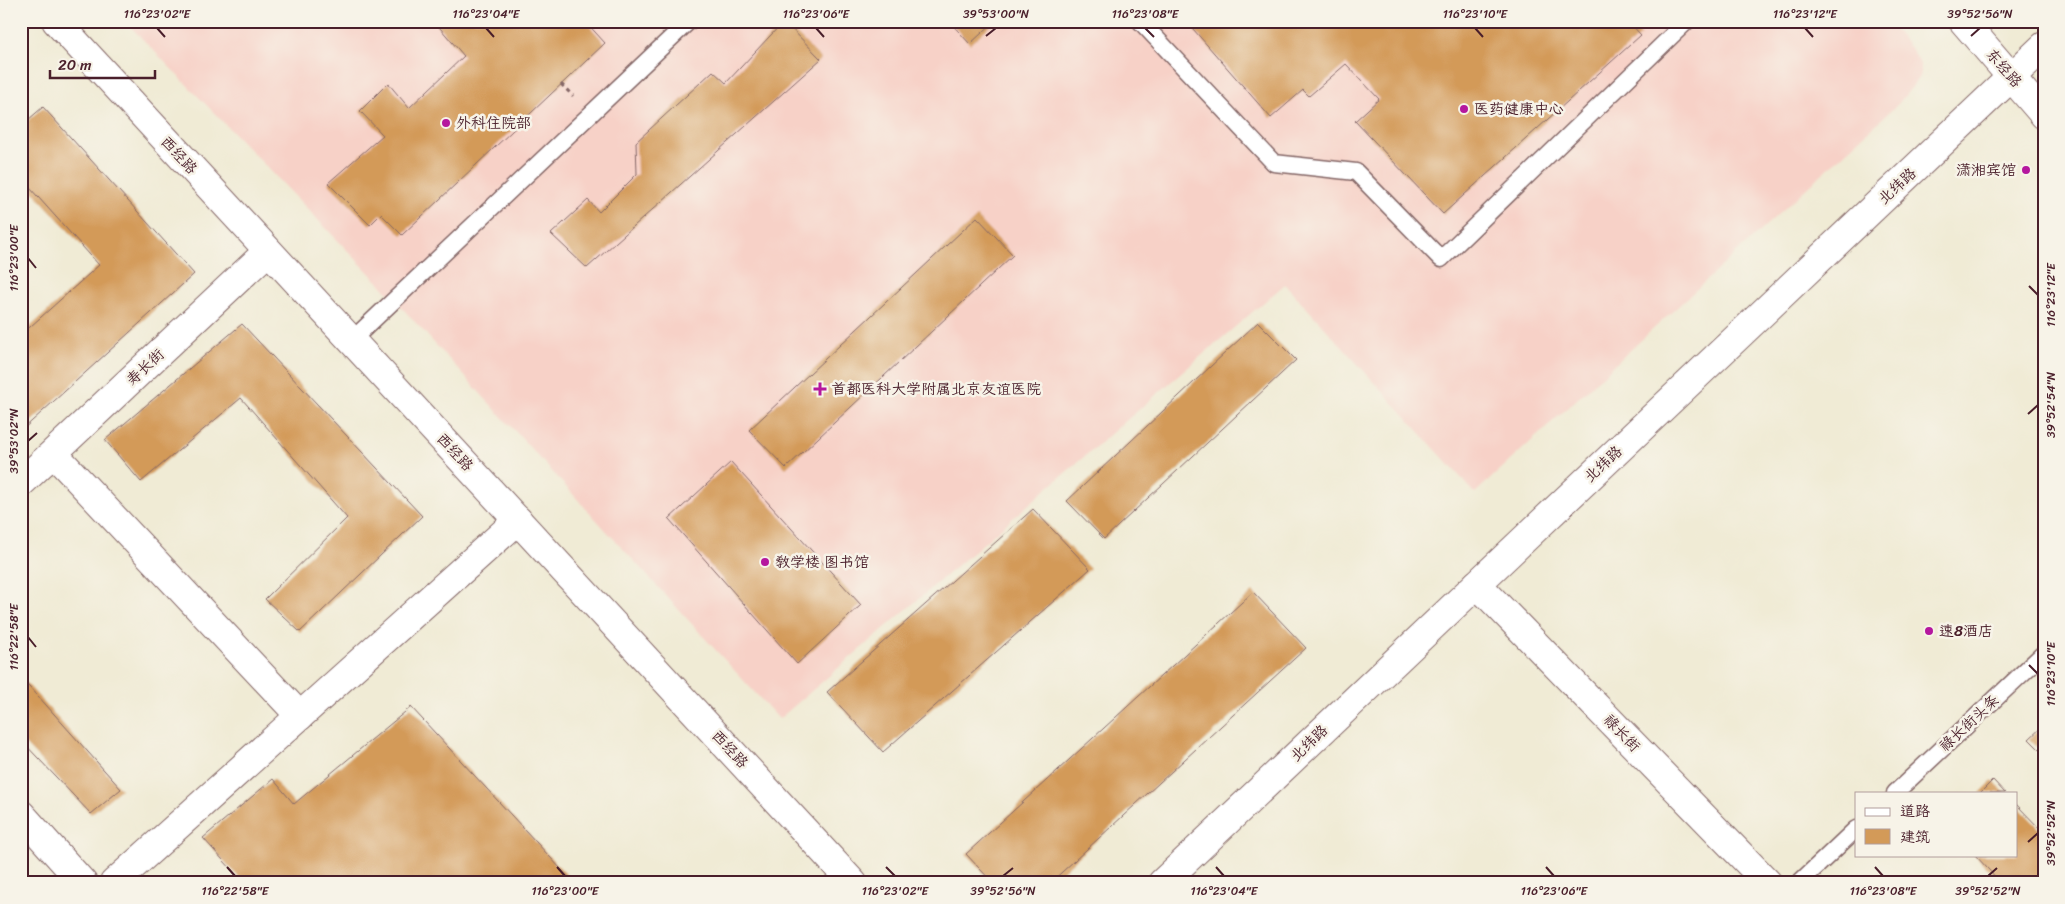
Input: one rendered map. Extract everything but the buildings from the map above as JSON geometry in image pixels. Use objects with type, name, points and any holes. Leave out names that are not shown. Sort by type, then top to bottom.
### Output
[{"type":"street","name":"西经路","points":[[56,21],[854,883]]},
{"type":"street","name":"东经路","points":[[1963,21],[2044,115]]},
{"type":"street","name":"北纬路","points":[[1162,883],[2044,46]]},
{"type":"street","name":"寿长街","points":[[21,483],[54,454],[268,250]]},
{"type":"street","points":[[54,454],[300,716]]},
{"type":"street","points":[[114,883],[518,520]]},
{"type":"street","name":"禄长街","points":[[1477,584],[1768,883]]},
{"type":"street","points":[[21,814],[83,883]]},
{"type":"lane","points":[[352,340],[689,21]]},
{"type":"lane","points":[[1140,21],[1274,163],[1356,172],[1441,259],[1687,21]]},
{"type":"lane","name":"禄长街头条","points":[[1896,792],[2044,653]]},
{"type":"lane","points":[[1799,883],[1855,830]]},
{"type":"shaded area","name":"首都医科大学附属北京友谊医院","points":[[125,21],[1887,21],[1913,51],[1920,64],[1920,75],[1898,104],[1475,493],[1285,284],[779,719],[382,286]]},
{"type":"place","name":"医药健康中心","points":[[1464,109]]},
{"type":"place","name":"外科住院部","points":[[446,123]]},
{"type":"place","name":"潇湘宾馆","points":[[2026,170]]},
{"type":"place","name":"首都医科大学附属北京友谊医院","points":[[820,389]]},
{"type":"place","name":"教学楼 图书馆","points":[[765,562]]},
{"type":"place","name":"速8酒店","points":[[1929,631]]}]
